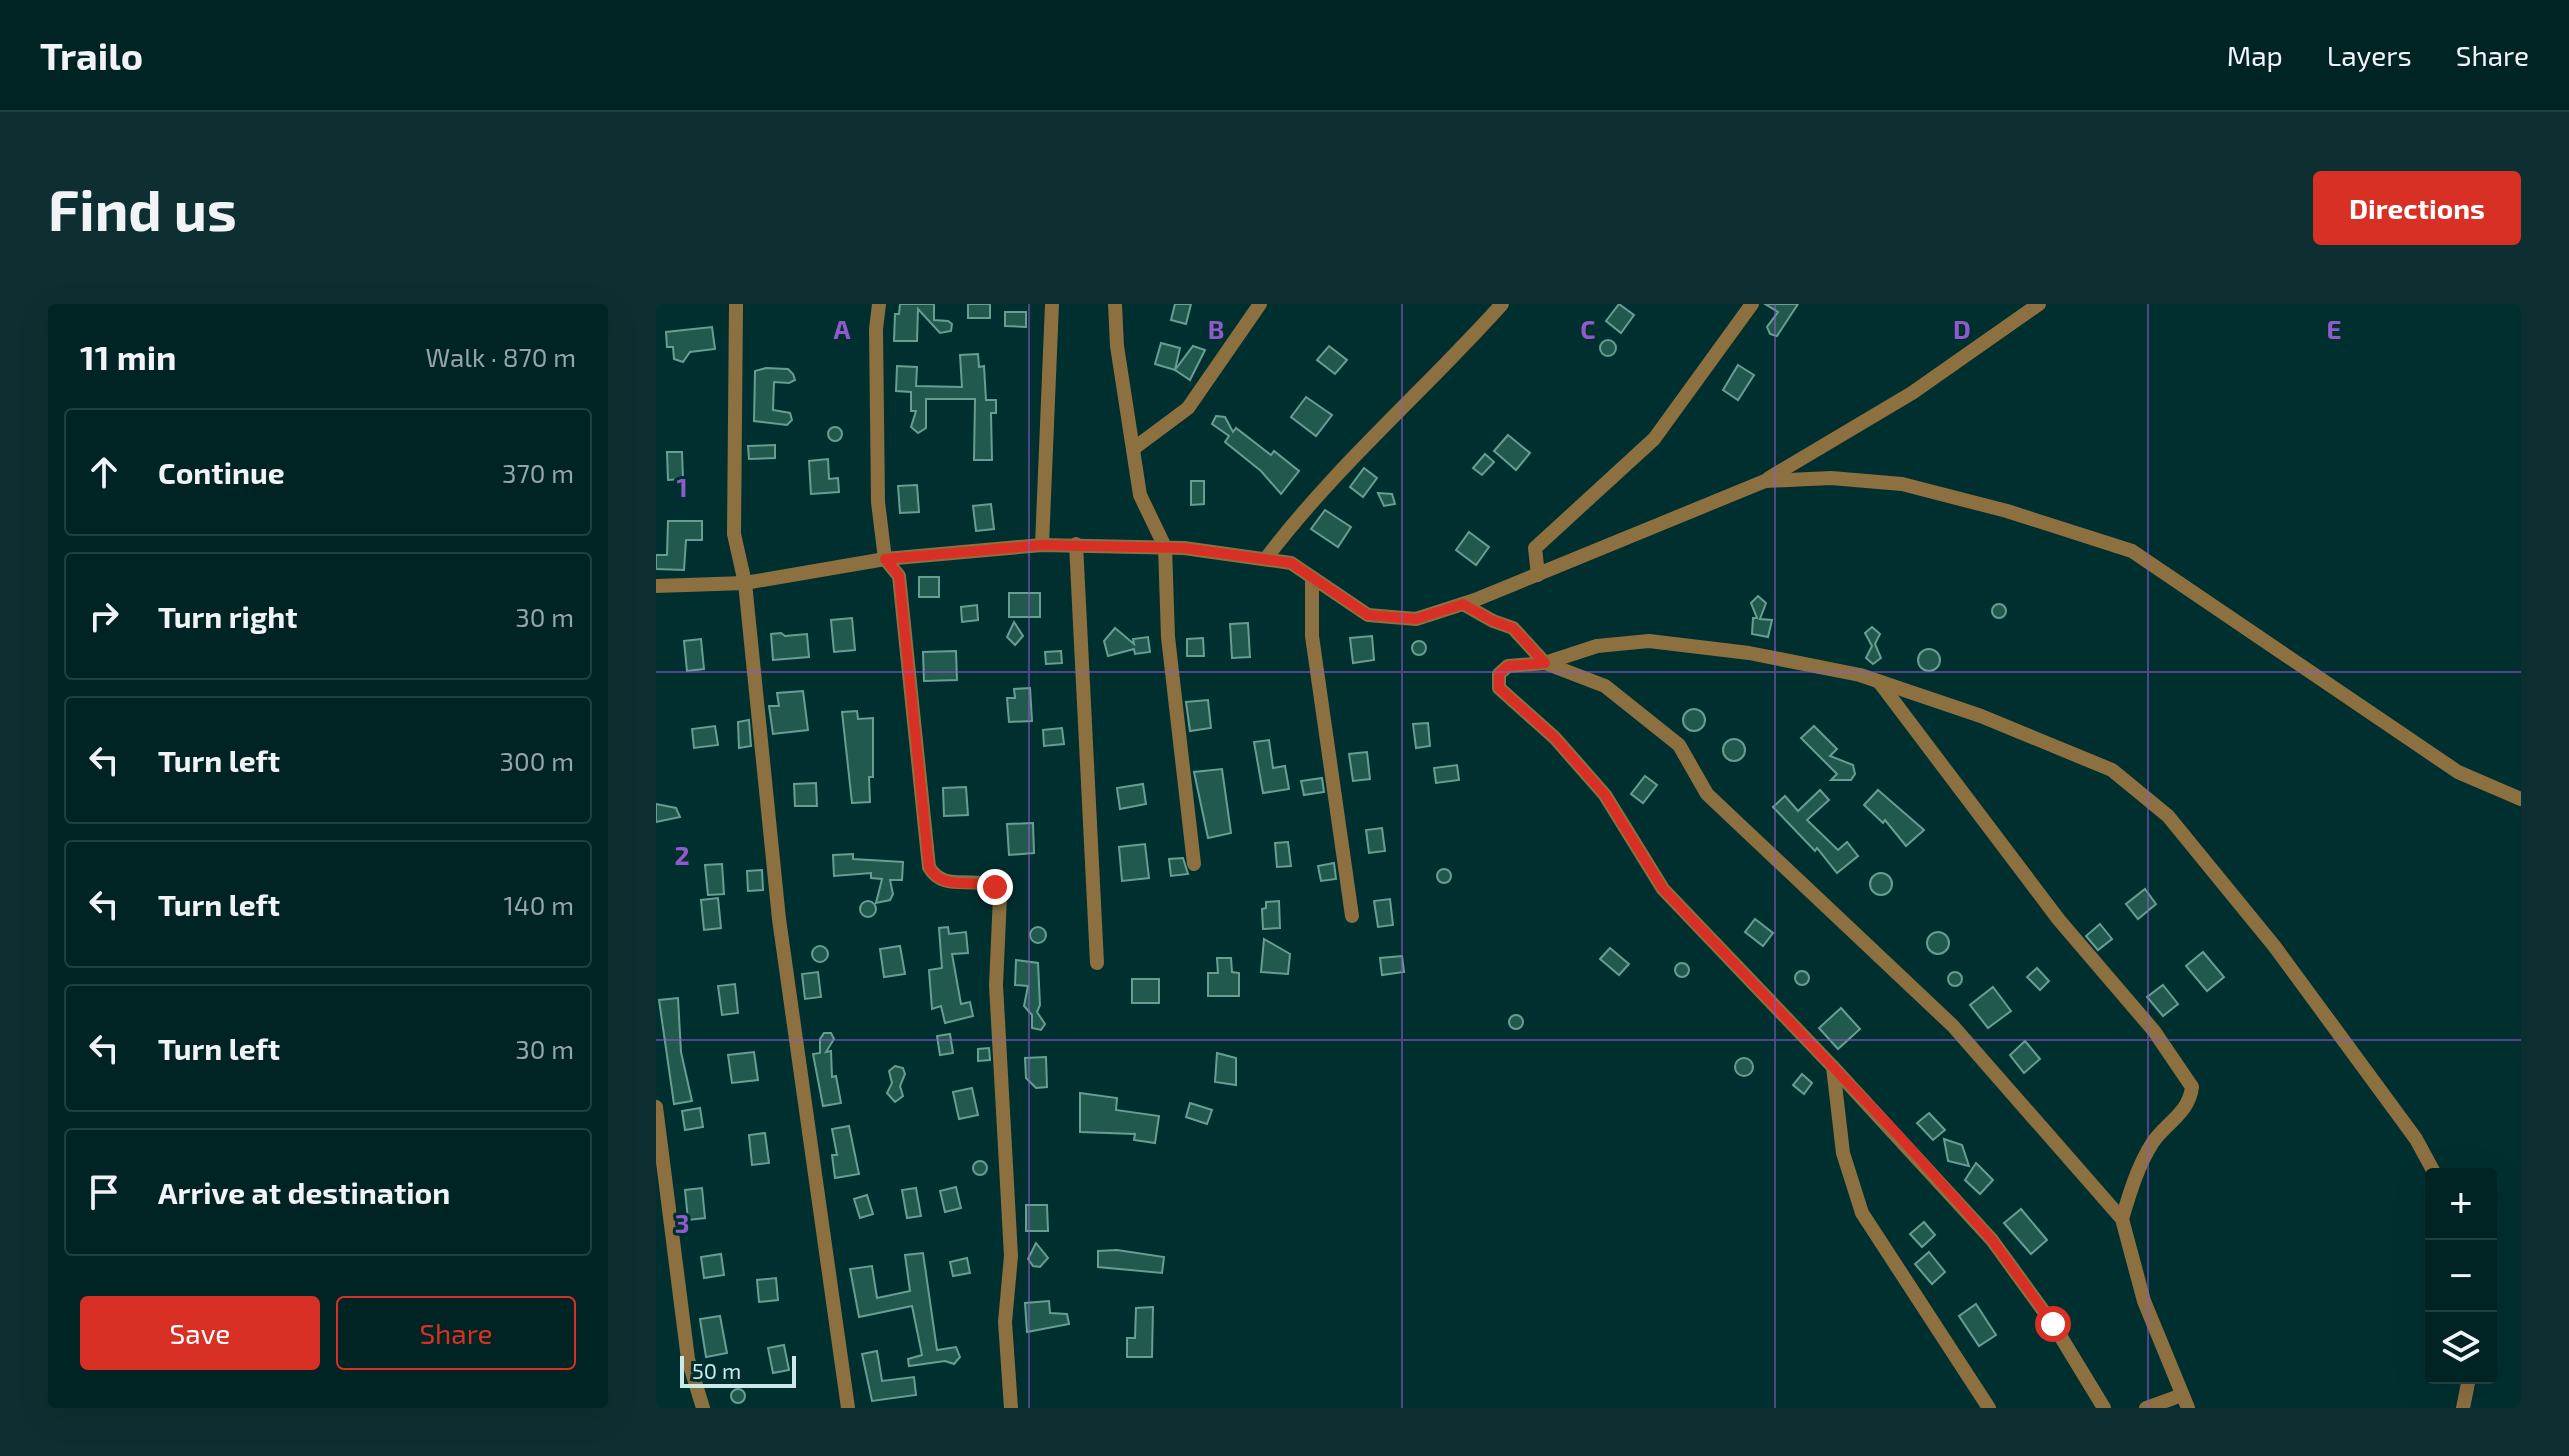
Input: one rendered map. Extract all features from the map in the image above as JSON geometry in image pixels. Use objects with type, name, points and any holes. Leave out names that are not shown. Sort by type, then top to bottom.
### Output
[{"type":"street","points":[[736,304],[734,534],[745,583],[779,919],[848,1408]]},
{"type":"street","points":[[879,304],[876,445],[885,559],[899,576],[929,867],[935,877],[945,883],[984,882],[995,887],[1000,896],[996,985],[1011,1256],[1005,1322],[1011,1408]]},
{"type":"street","points":[[1042,545],[1052,304]]},
{"type":"street","points":[[1115,304],[1117,346],[1140,495],[1165,547],[1170,665],[1194,864]]},
{"type":"street","points":[[1133,449],[1188,408],[1260,304]]},
{"type":"street","points":[[1267,557],[1305,508],[1440,373],[1502,304]]},
{"type":"street","points":[[1538,575],[1535,548],[1654,439],[1752,304]]},
{"type":"street","points":[[656,586],[745,583],[885,559],[1042,545],[1165,547],[1267,557],[1291,563],[1368,615],[1416,619],[1538,575],[1765,481],[1912,393],[2039,304]]},
{"type":"street","points":[[1765,481],[1831,478],[1902,484],[2007,511],[2132,551],[2458,772],[2521,799]]},
{"type":"street","points":[[1076,544],[1097,963]]},
{"type":"street","points":[[1312,579],[1312,636],[1352,916]]},
{"type":"street","points":[[1463,604],[1513,628],[1545,663],[1605,686],[1679,745],[1707,794],[1953,1026],[2122,1219],[2144,1301],[2185,1402],[2146,1408]]},
{"type":"street","points":[[2104,1408],[2053,1324],[1992,1240],[1663,889],[1605,795],[1555,738],[1499,688],[1499,674],[1508,666],[1545,663],[1597,646],[1649,641],[1749,653],[1880,682],[1981,716],[2112,770],[2168,816],[2330,1018],[2385,1101],[2416,1139],[2432,1168]]},
{"type":"street","points":[[1880,682],[2059,920],[2154,1031],[2192,1087],[2190,1102],[2154,1141],[2136,1176],[2122,1219]]},
{"type":"street","points":[[1833,1067],[1843,1153],[1862,1213],[1989,1408]]},
{"type":"street","points":[[656,1107],[688,1359],[703,1408]]},
{"type":"street","points":[[2463,1408],[2468,1384]]},
{"type":"building","points":[[900,304],[934,304],[934,320],[948,321],[952,324],[951,331],[940,333],[918,309],[917,341],[894,341],[895,314],[899,314]]},
{"type":"building","points":[[968,304],[990,304],[990,318],[968,318]]},
{"type":"building","points":[[1175,304],[1191,304],[1186,324],[1171,320]]},
{"type":"building","points":[[1619,304],[1634,315],[1621,333],[1606,321]]},
{"type":"building","points":[[1765,304],[1798,304],[1777,336],[1770,334],[1767,327],[1778,312]]},
{"type":"building","points":[[1005,312],[1026,312],[1026,327],[1005,326]]},
{"type":"building","points":[[712,327],[715,349],[690,352],[683,362],[674,359],[673,347],[667,347],[666,332]]},
{"type":"building","points":[[1608,340],[1616,348],[1608,356],[1600,348]]},
{"type":"building","points":[[1161,343],[1180,348],[1175,370],[1155,364]]},
{"type":"building","points":[[1193,346],[1205,350],[1190,380],[1175,370]]},
{"type":"building","points":[[1329,346],[1347,360],[1335,374],[1317,360]]},
{"type":"building","points":[[978,354],[979,367],[984,366],[986,400],[996,400],[996,413],[991,413],[992,460],[974,460],[975,399],[926,399],[926,428],[918,433],[911,427],[916,411],[911,411],[911,392],[896,391],[897,366],[917,367],[916,386],[962,387],[960,355]]},
{"type":"building","points":[[1738,365],[1754,375],[1738,400],[1723,390]]},
{"type":"building","points":[[788,369],[793,374],[795,380],[789,383],[774,382],[773,410],[790,413],[792,420],[787,425],[754,421],[755,371]]},
{"type":"building","points":[[1306,397],[1332,415],[1316,436],[1291,417]]},
{"type":"building","points":[[1216,416],[1225,417],[1233,432],[1236,428],[1271,455],[1274,451],[1299,471],[1281,494],[1261,471],[1225,442],[1229,436],[1212,424]]},
{"type":"building","points":[[835,427],[842,434],[835,441],[828,434]]},
{"type":"building","points":[[1508,435],[1530,453],[1516,470],[1494,451]]},
{"type":"building","points":[[775,445],[775,458],[749,459],[748,446]]},
{"type":"building","points":[[667,452],[682,452],[683,479],[668,480]]},
{"type":"building","points":[[1485,454],[1494,462],[1482,475],[1473,468]]},
{"type":"building","points":[[828,459],[829,479],[838,478],[839,492],[811,494],[809,461]]},
{"type":"building","points":[[1364,468],[1377,478],[1363,497],[1350,487]]},
{"type":"building","points":[[1191,481],[1204,481],[1204,504],[1191,505]]},
{"type":"building","points":[[917,485],[919,512],[900,513],[898,486]]},
{"type":"building","points":[[1378,493],[1392,494],[1395,504],[1384,506]]},
{"type":"building","points":[[991,504],[994,529],[976,531],[973,506]]},
{"type":"building","points":[[1325,510],[1351,527],[1338,547],[1311,529]]},
{"type":"building","points":[[668,521],[702,521],[702,540],[686,540],[684,570],[656,569],[656,555],[667,555]]},
{"type":"building","points":[[1469,532],[1489,547],[1476,565],[1456,550]]},
{"type":"building","points":[[919,577],[939,577],[939,597],[919,597]]},
{"type":"building","points":[[1009,593],[1040,593],[1040,617],[1009,617]]},
{"type":"building","points":[[1758,596],[1766,603],[1760,619],[1772,620],[1768,637],[1752,634],[1753,618],[1757,618],[1751,603]]},
{"type":"building","points":[[1999,604],[2006,611],[1999,618],[1992,611]]},
{"type":"building","points":[[977,605],[978,620],[962,622],[961,607]]},
{"type":"building","points":[[852,618],[855,650],[834,652],[831,620]]},
{"type":"building","points":[[1014,622],[1023,636],[1015,645],[1007,637]]},
{"type":"building","points":[[1248,623],[1250,657],[1232,658],[1230,624]]},
{"type":"building","points":[[1872,627],[1880,634],[1875,644],[1881,658],[1873,664],[1866,658],[1872,646],[1865,633]]},
{"type":"building","points":[[1115,628],[1134,644],[1133,639],[1148,637],[1150,652],[1135,654],[1134,649],[1108,656],[1104,641]]},
{"type":"building","points":[[781,633],[785,636],[807,634],[809,657],[773,660],[771,634]]},
{"type":"building","points":[[1372,636],[1374,660],[1353,663],[1350,638]]},
{"type":"building","points":[[1203,638],[1204,656],[1187,656],[1187,639]]},
{"type":"building","points":[[701,639],[704,669],[687,671],[684,641]]},
{"type":"building","points":[[1419,641],[1426,648],[1419,655],[1412,648]]},
{"type":"building","points":[[1929,649],[1937,652],[1940,660],[1937,668],[1929,671],[1921,668],[1918,660],[1921,652]]},
{"type":"building","points":[[956,651],[957,680],[924,681],[923,652]]},
{"type":"building","points":[[1061,651],[1062,663],[1046,664],[1045,652]]},
{"type":"building","points":[[1030,688],[1032,721],[1009,722],[1007,698],[1015,698],[1014,689]]},
{"type":"building","points":[[803,691],[808,730],[773,734],[769,706],[779,706],[777,693]]},
{"type":"building","points":[[1208,700],[1211,728],[1190,731],[1186,702]]},
{"type":"building","points":[[1694,709],[1705,720],[1694,731],[1683,720]]},
{"type":"building","points":[[857,711],[858,719],[873,718],[873,777],[869,777],[870,802],[852,803],[842,712]]},
{"type":"building","points":[[749,720],[751,746],[739,748],[738,722]]},
{"type":"building","points":[[1428,723],[1430,746],[1416,748],[1413,724]]},
{"type":"building","points":[[715,726],[718,745],[694,748],[692,729]]},
{"type":"building","points":[[1814,726],[1837,749],[1830,756],[1853,765],[1855,774],[1851,780],[1831,780],[1837,774],[1801,738]]},
{"type":"building","points":[[1062,728],[1064,744],[1044,746],[1043,730]]},
{"type":"building","points":[[1734,739],[1742,742],[1745,750],[1742,758],[1734,761],[1726,758],[1723,750],[1726,742]]},
{"type":"building","points":[[1269,740],[1273,768],[1285,766],[1289,789],[1263,793],[1254,742]]},
{"type":"building","points":[[1367,752],[1370,779],[1353,781],[1349,754]]},
{"type":"building","points":[[1457,765],[1459,780],[1436,783],[1434,768]]},
{"type":"building","points":[[1222,769],[1231,833],[1208,838],[1194,772]]},
{"type":"building","points":[[1645,776],[1657,785],[1643,803],[1631,794]]},
{"type":"building","points":[[1322,778],[1324,792],[1304,795],[1301,781]]},
{"type":"building","points":[[816,783],[817,806],[795,806],[794,784]]},
{"type":"building","points":[[1143,784],[1146,804],[1120,809],[1117,788]]},
{"type":"building","points":[[966,787],[968,815],[944,816],[943,788]]},
{"type":"building","points":[[1820,790],[1829,800],[1807,820],[1838,850],[1847,842],[1858,856],[1837,873],[1817,848],[1815,851],[1773,807],[1785,796],[1798,811]]},
{"type":"building","points":[[1878,790],[1924,830],[1906,846],[1885,820],[1883,823],[1864,805]]},
{"type":"building","points":[[656,804],[676,808],[680,817],[656,822]]},
{"type":"building","points":[[1033,823],[1034,853],[1009,855],[1007,824]]},
{"type":"building","points":[[1382,828],[1385,851],[1369,853],[1366,830]]},
{"type":"building","points":[[1288,842],[1291,866],[1277,867],[1275,843]]},
{"type":"building","points":[[1145,844],[1149,878],[1122,881],[1119,847]]},
{"type":"building","points":[[853,854],[853,859],[903,862],[902,880],[890,880],[893,894],[890,900],[876,903],[882,879],[871,878],[871,873],[834,876],[833,855]]},
{"type":"building","points":[[1183,858],[1188,874],[1171,876],[1169,859]]},
{"type":"building","points":[[1334,863],[1336,879],[1321,881],[1318,866]]},
{"type":"building","points":[[722,864],[724,894],[708,895],[705,865]]},
{"type":"building","points":[[1444,869],[1451,876],[1444,883],[1437,876]]},
{"type":"building","points":[[762,870],[763,890],[748,891],[747,871]]},
{"type":"building","points":[[1881,873],[1889,876],[1892,884],[1889,892],[1881,895],[1873,892],[1870,884],[1873,876]]},
{"type":"building","points":[[2145,889],[2156,904],[2138,919],[2126,904]]},
{"type":"building","points":[[718,898],[721,928],[704,930],[701,900]]},
{"type":"building","points":[[1390,899],[1393,925],[1378,927],[1374,901]]},
{"type":"building","points":[[868,901],[876,909],[868,917],[860,909]]},
{"type":"building","points":[[1279,901],[1280,928],[1263,929],[1262,909],[1266,908],[1266,902]]},
{"type":"building","points":[[1755,919],[1773,933],[1763,946],[1745,932]]},
{"type":"building","points":[[2100,924],[2112,939],[2098,950],[2086,936]]},
{"type":"building","points":[[948,927],[949,934],[966,932],[968,953],[952,954],[961,1004],[970,1002],[973,1016],[945,1023],[941,1006],[932,1009],[929,970],[942,968],[939,928]]},
{"type":"building","points":[[1038,927],[1044,929],[1044,941],[1038,943],[1032,941],[1030,935],[1032,929]]},
{"type":"building","points":[[1938,932],[1946,935],[1949,943],[1946,951],[1938,954],[1930,951],[1927,943],[1930,935]]},
{"type":"building","points":[[1264,939],[1290,954],[1288,974],[1261,972]]},
{"type":"building","points":[[820,946],[828,954],[820,962],[812,954]]},
{"type":"building","points":[[900,946],[905,974],[884,977],[880,949]]},
{"type":"building","points":[[1610,948],[1629,964],[1619,975],[1600,959]]},
{"type":"building","points":[[2203,952],[2224,977],[2207,991],[2186,966]]},
{"type":"building","points":[[1402,956],[1404,972],[1382,975],[1380,958]]},
{"type":"building","points":[[1217,958],[1231,958],[1232,972],[1239,973],[1239,996],[1208,996],[1208,973],[1218,973]]},
{"type":"building","points":[[1016,960],[1038,963],[1040,1005],[1037,1012],[1045,1024],[1041,1030],[1032,1028],[1032,1015],[1024,1006],[1028,986],[1015,985]]},
{"type":"building","points":[[1682,963],[1689,970],[1682,977],[1675,970]]},
{"type":"building","points":[[2037,968],[2049,981],[2040,990],[2027,977]]},
{"type":"building","points":[[1802,971],[1809,978],[1802,985],[1795,978]]},
{"type":"building","points":[[818,972],[821,997],[805,999],[802,974]]},
{"type":"building","points":[[1955,972],[1962,979],[1955,986],[1948,979]]},
{"type":"building","points":[[1132,979],[1159,979],[1159,1003],[1132,1003]]},
{"type":"building","points":[[735,984],[738,1013],[722,1015],[718,986]]},
{"type":"building","points":[[2163,985],[2178,1004],[2163,1016],[2147,997]]},
{"type":"building","points":[[1993,987],[2011,1011],[1988,1028],[1970,1005]]},
{"type":"building","points":[[678,998],[681,1052],[692,1101],[674,1104],[659,1000]]},
{"type":"building","points":[[1841,1008],[1860,1029],[1838,1049],[1819,1028]]},
{"type":"building","points":[[1516,1015],[1523,1022],[1516,1029],[1509,1022]]},
{"type":"building","points":[[824,1033],[831,1033],[834,1039],[826,1052],[831,1051],[832,1077],[836,1076],[841,1103],[823,1106],[813,1054],[820,1053],[820,1039]]},
{"type":"building","points":[[950,1034],[953,1053],[940,1055],[937,1036]]},
{"type":"building","points":[[2025,1041],[2040,1059],[2024,1073],[2010,1055]]},
{"type":"building","points":[[989,1048],[990,1060],[978,1061],[978,1049]]},
{"type":"building","points":[[754,1052],[758,1080],[732,1083],[728,1055]]},
{"type":"building","points":[[1217,1053],[1236,1058],[1236,1085],[1215,1082]]},
{"type":"building","points":[[1046,1057],[1047,1087],[1036,1088],[1026,1078],[1025,1058]]},
{"type":"building","points":[[1744,1058],[1753,1067],[1744,1076],[1735,1067]]},
{"type":"building","points":[[895,1066],[903,1068],[905,1074],[900,1086],[903,1096],[895,1102],[887,1093],[892,1083],[889,1071]]},
{"type":"building","points":[[1802,1074],[1812,1083],[1804,1094],[1793,1085]]},
{"type":"building","points":[[972,1088],[978,1115],[959,1119],[953,1092]]},
{"type":"building","points":[[1080,1093],[1117,1098],[1116,1110],[1159,1116],[1155,1143],[1134,1140],[1135,1134],[1080,1132]]},
{"type":"building","points":[[1190,1103],[1212,1110],[1207,1124],[1186,1117]]},
{"type":"building","points":[[700,1108],[703,1127],[685,1130],[682,1111]]},
{"type":"building","points":[[1929,1113],[1945,1130],[1933,1140],[1917,1123]]},
{"type":"building","points":[[849,1126],[859,1174],[835,1178],[832,1155],[837,1155],[832,1129]]},
{"type":"building","points":[[765,1133],[769,1163],[752,1165],[749,1135]]},
{"type":"building","points":[[1944,1139],[1962,1145],[1969,1166],[1948,1161]]},
{"type":"building","points":[[980,1161],[987,1168],[980,1175],[973,1168]]},
{"type":"building","points":[[1976,1163],[1993,1180],[1980,1194],[1965,1180]]},
{"type":"building","points":[[956,1187],[961,1208],[945,1212],[940,1191]]},
{"type":"building","points":[[702,1188],[705,1218],[688,1220],[685,1190]]},
{"type":"building","points":[[916,1188],[921,1216],[907,1218],[902,1190]]},
{"type":"building","points":[[867,1195],[873,1214],[860,1218],[854,1199]]},
{"type":"building","points":[[1026,1205],[1047,1205],[1048,1231],[1026,1231]]},
{"type":"building","points":[[2021,1209],[2047,1240],[2031,1254],[2004,1223]]},
{"type":"building","points":[[1924,1222],[1935,1235],[1922,1247],[1910,1234]]},
{"type":"building","points":[[1036,1243],[1048,1258],[1040,1267],[1033,1266],[1028,1259]]},
{"type":"building","points":[[1117,1250],[1164,1257],[1162,1273],[1098,1267],[1098,1251]]},
{"type":"building","points":[[1929,1252],[1945,1272],[1932,1284],[1915,1264]]},
{"type":"building","points":[[923,1253],[937,1350],[956,1347],[960,1357],[954,1364],[945,1361],[909,1366],[908,1359],[922,1355],[912,1306],[859,1317],[850,1269],[872,1266],[877,1298],[910,1291],[905,1255]]},
{"type":"building","points":[[721,1254],[724,1275],[704,1278],[701,1257]]},
{"type":"building","points":[[967,1258],[970,1273],[953,1276],[950,1262]]},
{"type":"building","points":[[776,1278],[778,1300],[759,1302],[757,1280]]},
{"type":"building","points":[[1049,1301],[1050,1313],[1067,1314],[1069,1324],[1027,1332],[1025,1303]]},
{"type":"building","points":[[1976,1304],[1996,1335],[1979,1346],[1959,1316]]},
{"type":"building","points":[[1153,1307],[1152,1357],[1127,1357],[1127,1338],[1135,1338],[1136,1308]]},
{"type":"building","points":[[720,1316],[727,1353],[706,1357],[700,1319]]},
{"type":"building","points":[[784,1345],[789,1370],[773,1373],[768,1348]]},
{"type":"building","points":[[877,1351],[882,1381],[914,1377],[916,1395],[872,1401],[862,1354]]},
{"type":"building","points":[[738,1389],[745,1396],[738,1403],[731,1396]]},
{"type":"route","points":[[995,887],[984,882],[945,883],[935,877],[929,867],[899,576],[885,559],[1042,545],[1184,548],[1267,557],[1291,563],[1368,615],[1416,619],[1463,604],[1513,628],[1527,641],[1545,663],[1508,666],[1499,674],[1499,688],[1555,738],[1605,795],[1663,889],[1743,969],[1897,1134],[1992,1240],[2053,1324]]}]
